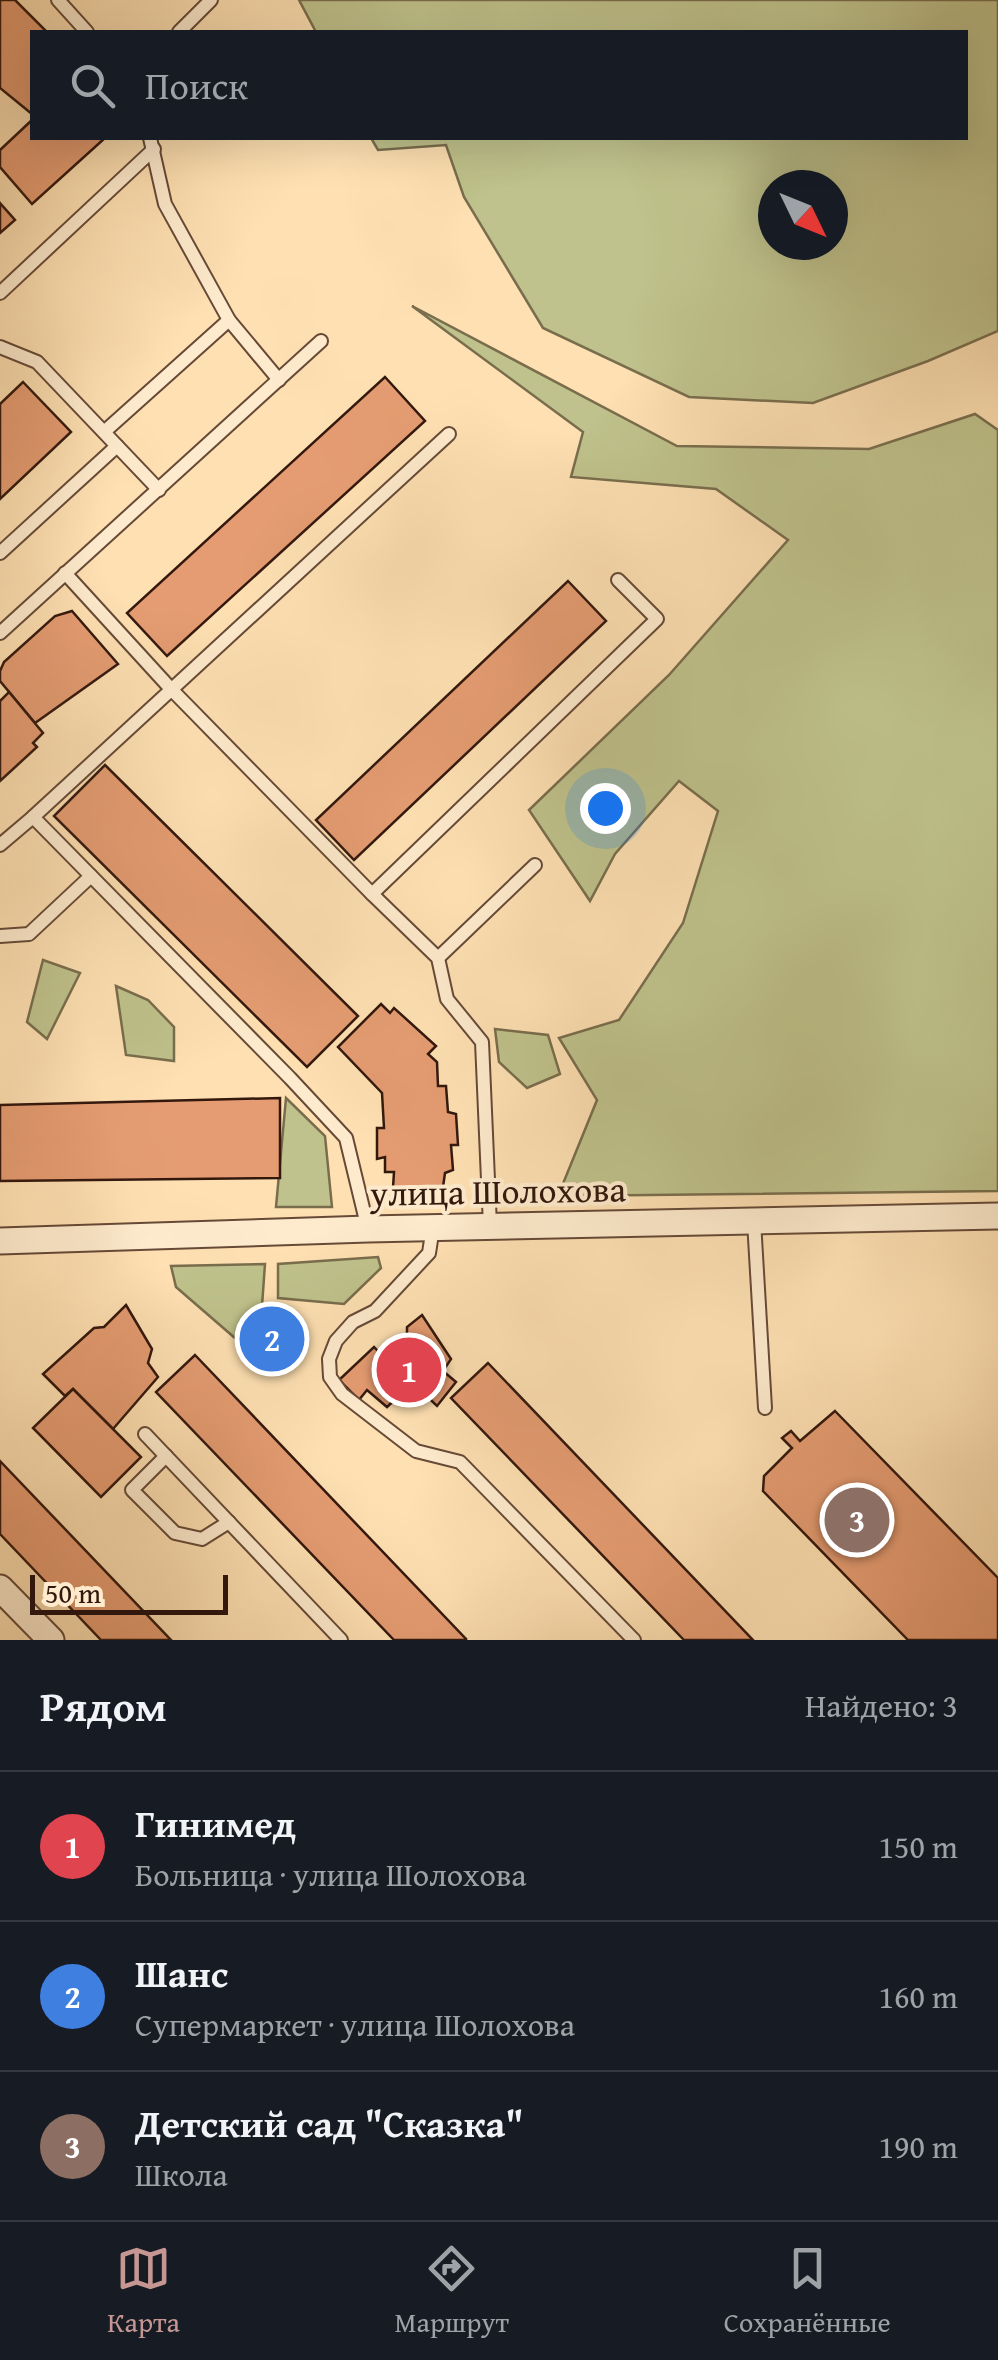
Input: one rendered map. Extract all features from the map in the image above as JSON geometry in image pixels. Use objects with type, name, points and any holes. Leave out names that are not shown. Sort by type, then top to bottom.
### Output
[{"type":"street","name":"улица Шолохова","points":[[0,1241],[368,1228],[998,1216]]},
{"type":"street","points":[[0,1588],[51,1640]]},
{"type":"lane","points":[[58,0],[85,30]]},
{"type":"lane","points":[[181,30],[210,0]]},
{"type":"lane","points":[[0,293],[152,143]]},
{"type":"lane","points":[[152,143],[165,204],[230,320],[279,380]]},
{"type":"lane","points":[[104,432],[230,320]]},
{"type":"lane","points":[[0,632],[321,341]]},
{"type":"lane","points":[[0,348],[37,362],[159,490]]},
{"type":"lane","points":[[0,846],[449,434]]},
{"type":"lane","points":[[0,553],[117,446]]},
{"type":"lane","points":[[65,574],[171,689],[438,958],[447,998],[482,1042],[490,1226]]},
{"type":"lane","points":[[372,894],[657,620],[618,580]]},
{"type":"lane","points":[[33,817],[346,1138],[368,1228]]},
{"type":"lane","points":[[438,958],[535,865]]},
{"type":"lane","points":[[0,936],[28,934],[91,876]]},
{"type":"lane","points":[[754,1221],[765,1408]]},
{"type":"lane","points":[[433,1227],[429,1253],[375,1311],[353,1322],[336,1342],[329,1359],[330,1377],[342,1394],[416,1451],[460,1462],[634,1640]]},
{"type":"lane","points":[[145,1434],[341,1640]]},
{"type":"lane","points":[[166,1456],[132,1490],[175,1533],[202,1539],[229,1522]]},
{"type":"green space","points":[[299,0],[998,0],[998,331],[813,403],[689,397],[543,328],[464,197],[446,145],[378,150],[372,140],[968,140],[968,30],[315,30]]},
{"type":"green space","points":[[412,306],[677,446],[869,449],[975,414],[998,430],[998,1191],[558,1196],[597,1100],[559,1038],[619,1020],[683,923],[718,811],[679,781],[615,854],[590,901],[529,810],[669,675],[788,540],[716,489],[571,477],[583,432]]},
{"type":"green space","points":[[43,960],[80,973],[47,1039],[27,1022]]},
{"type":"green space","points":[[116,986],[148,1000],[174,1027],[174,1061],[126,1055]]},
{"type":"green space","points":[[495,1029],[548,1035],[560,1074],[527,1088],[499,1062]]},
{"type":"green space","points":[[286,1098],[325,1136],[332,1207],[276,1207]]},
{"type":"green space","points":[[378,1257],[381,1268],[344,1304],[278,1298],[278,1264]]},
{"type":"green space","points":[[265,1264],[258,1315],[258,1358],[176,1287],[171,1266]]},
{"type":"building","points":[[0,0],[15,0],[45,30],[30,30],[30,112],[0,88]]},
{"type":"building","points":[[30,122],[30,140],[103,140],[32,204],[0,167],[0,150]]},
{"type":"building","points":[[0,203],[15,220],[0,233]]},
{"type":"building","points":[[385,377],[425,421],[167,656],[127,613]]},
{"type":"building","points":[[23,382],[71,432],[0,499],[0,404]]},
{"type":"building","points":[[568,581],[606,621],[354,860],[316,820]]},
{"type":"building","points":[[72,611],[118,664],[35,723],[0,681],[0,671],[4,662],[55,616]]},
{"type":"building","points":[[9,692],[43,733],[33,743],[37,747],[0,781],[0,701]]},
{"type":"building","points":[[105,765],[358,1016],[307,1067],[54,816]]},
{"type":"building","points":[[381,1004],[390,1013],[394,1008],[436,1046],[428,1054],[437,1062],[438,1086],[446,1086],[448,1112],[456,1114],[458,1145],[451,1145],[453,1170],[445,1173],[443,1187],[393,1188],[394,1172],[385,1172],[385,1157],[377,1159],[377,1128],[384,1128],[382,1093],[338,1047]]},
{"type":"building","points":[[280,1098],[280,1178],[0,1181],[0,1105]]},
{"type":"building","points":[[126,1305],[152,1349],[148,1363],[158,1377],[113,1429],[73,1389],[65,1396],[43,1374]]},
{"type":"building","points":[[422,1315],[451,1359],[443,1371],[456,1382],[437,1406],[413,1383],[387,1407],[367,1390],[359,1400],[339,1380],[374,1347],[399,1373],[415,1355],[407,1345],[407,1327]]},
{"type":"building","points":[[260,1323],[284,1323],[284,1354],[260,1354]]},
{"type":"building","points":[[195,1355],[465,1640],[394,1640],[156,1392]]},
{"type":"building","points":[[488,1363],[753,1640],[684,1640],[451,1398]]},
{"type":"building","points":[[73,1389],[141,1457],[101,1497],[33,1428]]},
{"type":"building","points":[[835,1411],[998,1578],[998,1640],[908,1640],[763,1491],[764,1476],[792,1448],[782,1438],[791,1431],[800,1441]]},
{"type":"building","points":[[0,1461],[171,1640],[101,1640],[0,1534]]},
{"type":"place","name":"Шанс","points":[[272,1339]]},
{"type":"place","name":"Гинимед","points":[[409,1370]]},
{"type":"place","name":"Детский сад \"Сказка\"","points":[[857,1520]]}]
